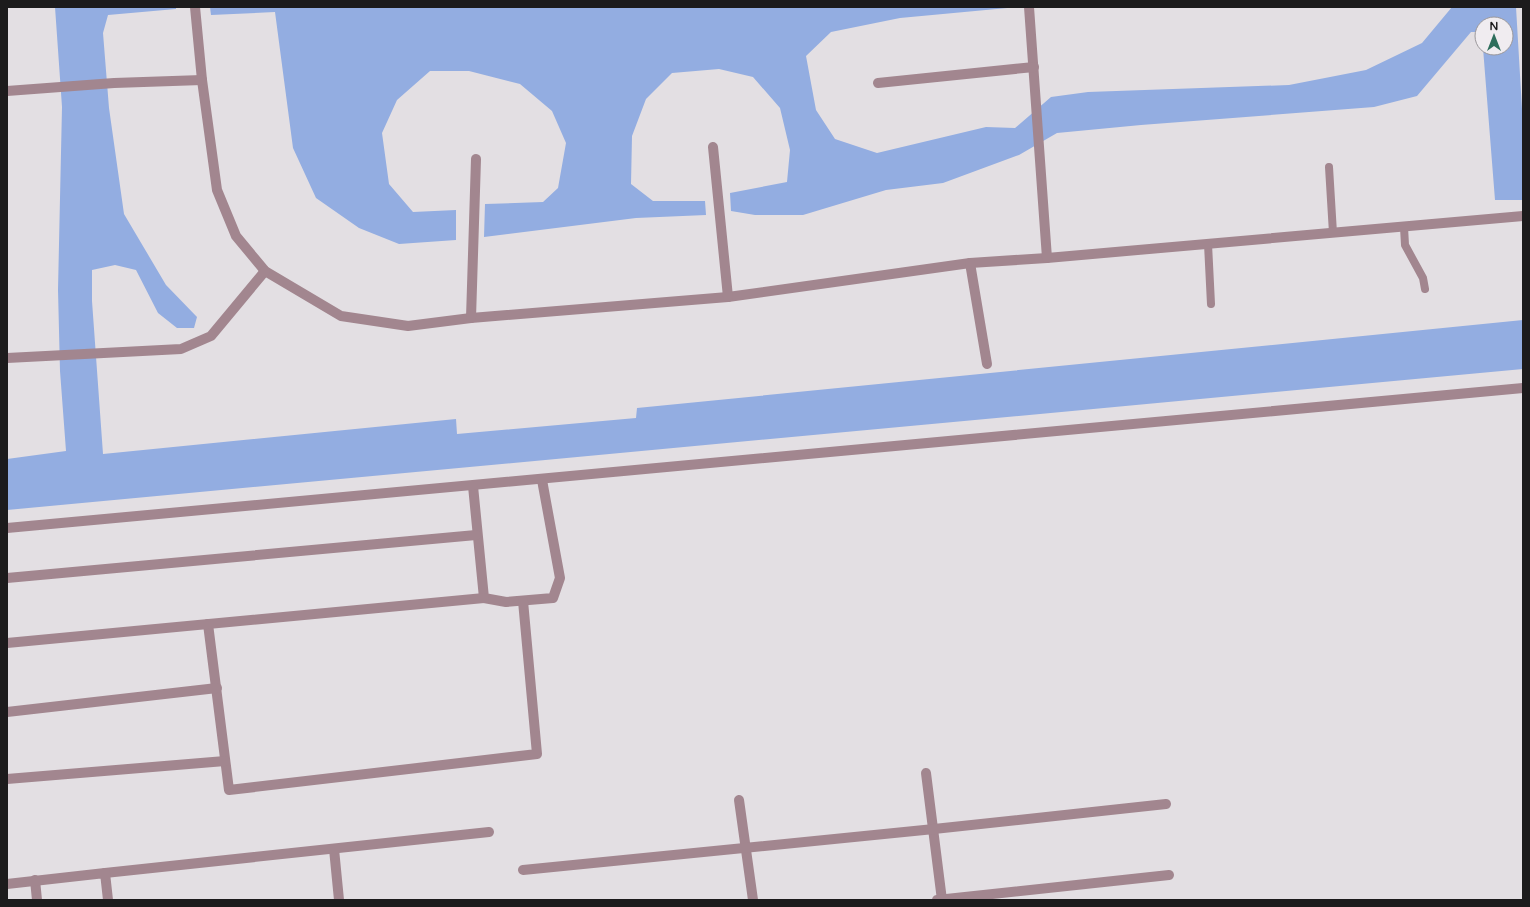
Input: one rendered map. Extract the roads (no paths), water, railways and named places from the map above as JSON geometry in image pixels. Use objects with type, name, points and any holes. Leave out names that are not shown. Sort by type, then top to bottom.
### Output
[{"type":"street","points":[[195,7],[202,80],[217,190],[236,236],[265,271],[341,316],[408,326],[471,318],[728,297],[970,263],[1047,258],[1404,228],[1523,216]]},
{"type":"street","points":[[1029,7],[1037,96],[1047,258]]},
{"type":"street","points":[[878,83],[1034,67]]},
{"type":"street","points":[[7,91],[114,83],[202,80]]},
{"type":"street","points":[[713,147],[728,297]]},
{"type":"street","points":[[471,318],[476,159]]},
{"type":"street","points":[[970,263],[987,364]]},
{"type":"street","points":[[7,358],[181,349],[211,336],[265,271]]},
{"type":"street","points":[[7,528],[542,480],[1523,388]]},
{"type":"street","points":[[7,643],[484,598],[506,602],[553,598],[560,578],[542,480]]},
{"type":"street","points":[[473,486],[476,534],[484,598]]},
{"type":"street","points":[[7,578],[476,534]]},
{"type":"street","points":[[208,624],[229,790],[537,754],[523,601]]},
{"type":"street","points":[[7,712],[216,688]]},
{"type":"street","points":[[7,779],[225,762]]},
{"type":"street","points":[[926,773],[942,900]]},
{"type":"street","points":[[739,800],[753,900]]},
{"type":"street","points":[[522,870],[934,829],[1166,804]]},
{"type":"street","points":[[7,884],[489,832]]},
{"type":"street","points":[[334,849],[340,900]]},
{"type":"street","points":[[105,873],[108,900]]},
{"type":"street","points":[[937,900],[1170,875]]},
{"type":"street","points":[[35,880],[37,900]]},
{"type":"lane","points":[[1329,167],[1333,233]]},
{"type":"lane","points":[[1404,228],[1405,245],[1423,278],[1424,289]]},
{"type":"lane","points":[[1208,244],[1211,304]]},
{"type":"water","points":[[55,7],[176,7],[176,9],[108,15],[103,33],[109,108],[124,214],[166,285],[197,317],[194,328],[177,328],[158,313],[136,270],[115,265],[92,270],[92,301],[103,454],[456,419],[457,434],[636,418],[637,408],[1523,320],[1523,369],[7,510],[7,459],[66,451],[60,371],[58,290],[62,107]]},
{"type":"water","points":[[210,7],[1018,7],[900,18],[831,32],[806,56],[816,110],[835,139],[877,153],[986,127],[1015,128],[1051,97],[1088,92],[1289,85],[1366,70],[1422,43],[1452,7],[1516,7],[1523,126],[1523,200],[1495,200],[1484,56],[1514,56],[1514,16],[1474,16],[1474,32],[1471,32],[1417,96],[1374,107],[1057,133],[1019,155],[943,183],[886,190],[803,215],[755,215],[731,211],[730,193],[787,182],[790,150],[780,108],[753,77],[719,69],[672,73],[646,99],[632,136],[631,184],[653,201],[705,201],[706,215],[636,218],[484,237],[485,204],[543,202],[558,188],[566,143],[552,111],[520,84],[469,71],[430,71],[397,100],[382,133],[389,184],[413,212],[456,210],[456,240],[399,244],[359,228],[316,198],[293,148],[275,12],[211,15]]}]
